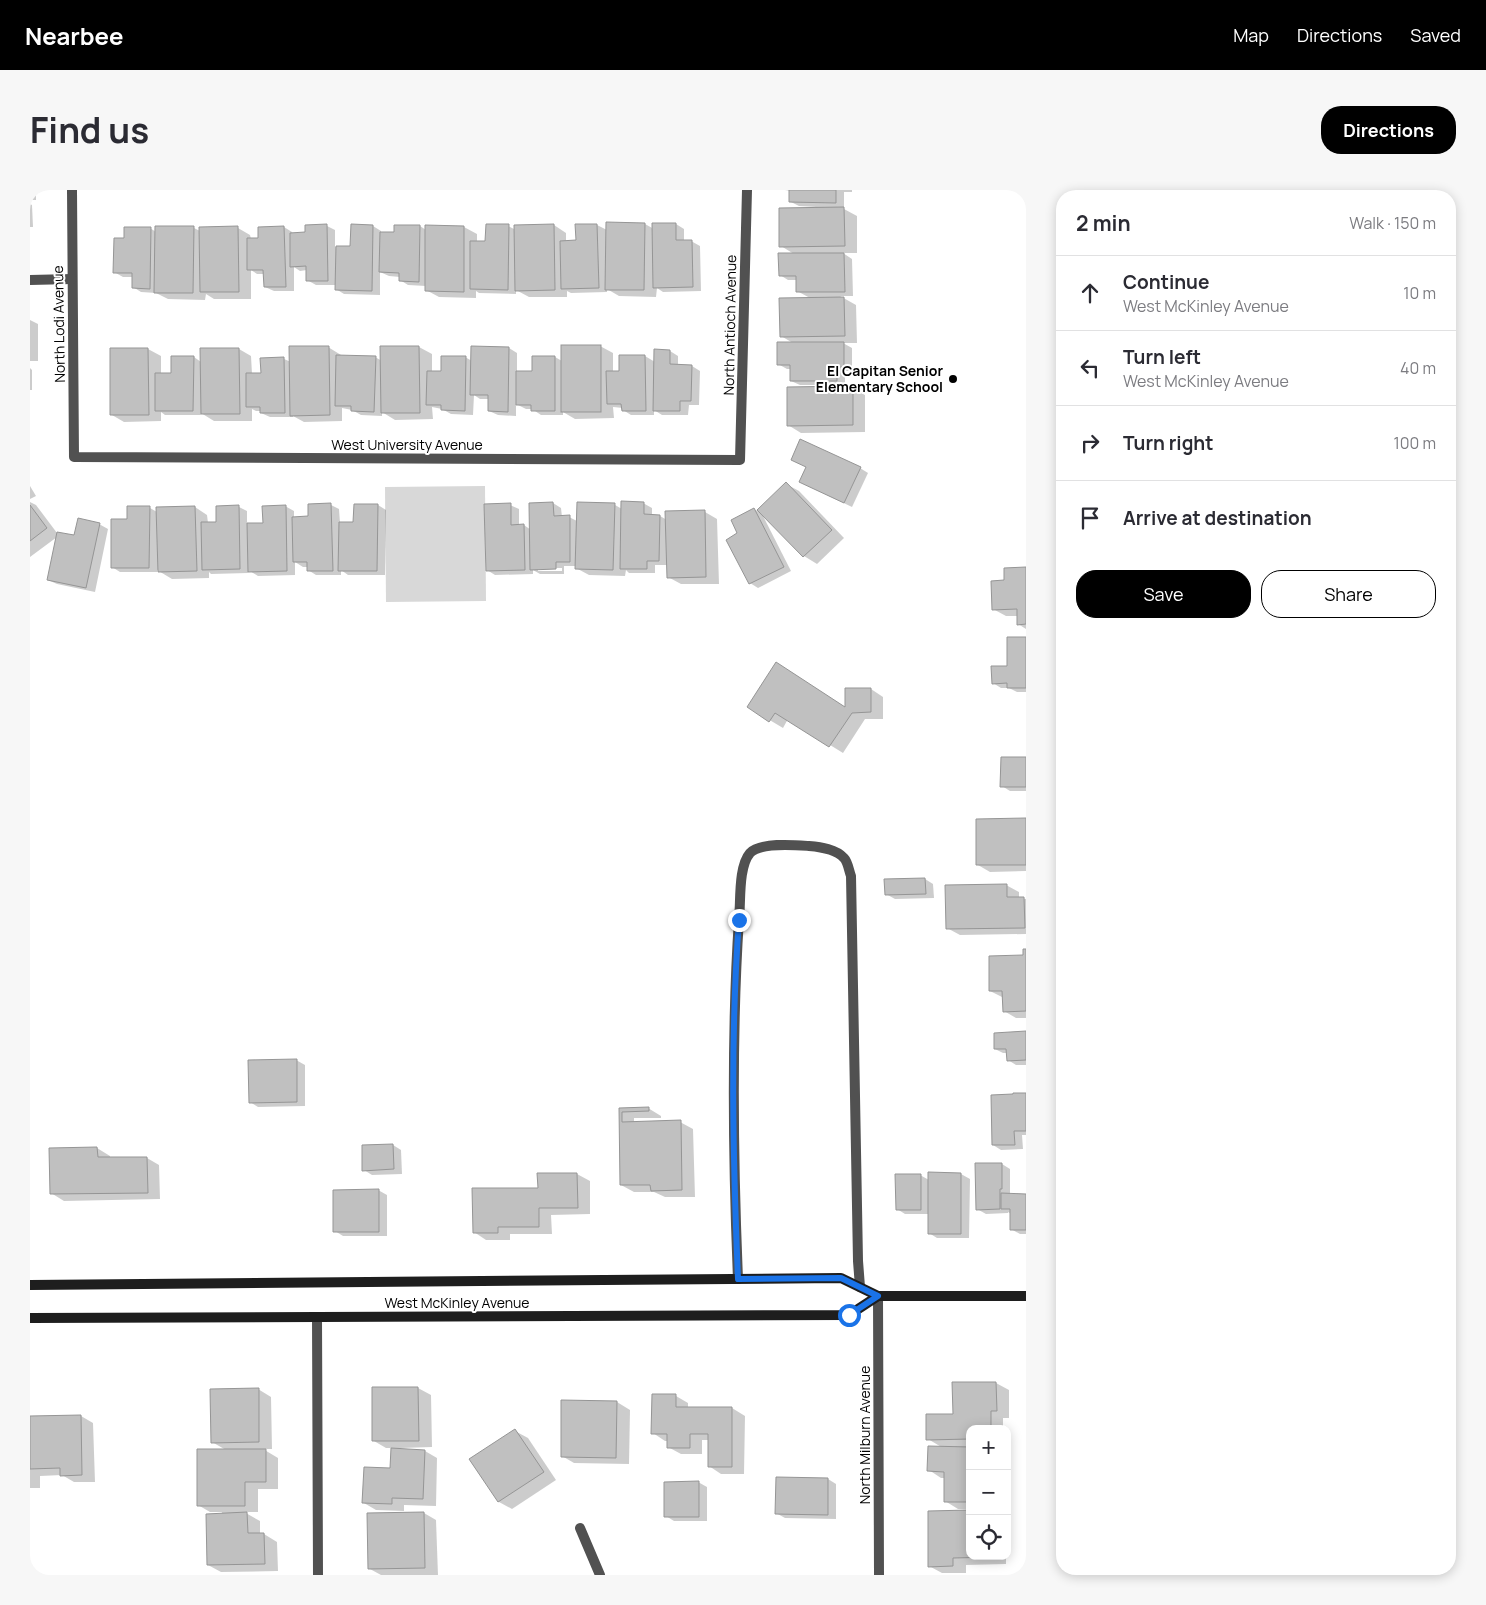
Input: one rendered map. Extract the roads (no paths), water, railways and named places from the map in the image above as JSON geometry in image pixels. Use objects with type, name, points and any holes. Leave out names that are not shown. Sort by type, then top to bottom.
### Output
[{"type":"main road","name":"West McKinley Avenue","points":[[30,1285],[841,1278],[878,1296],[1026,1296]]},
{"type":"main road","name":"West McKinley Avenue","points":[[30,1318],[849,1315],[878,1296]]},
{"type":"street","name":"North Lodi Avenue","points":[[72,190],[74,457]]},
{"type":"street","name":"North Antioch Avenue","points":[[740,460],[747,190]]},
{"type":"street","points":[[30,280],[72,279]]},
{"type":"street","name":"West University Avenue","points":[[74,457],[740,460]]},
{"type":"street","points":[[738,1279],[733,1069],[736,962],[743,868],[750,853],[760,848],[782,845],[811,846],[831,850],[845,859],[850,876],[860,1287]]},
{"type":"street","name":"North Milburn Avenue","points":[[878,1296],[879,1575]]},
{"type":"street","points":[[317,1317],[318,1575]]},
{"type":"street","points":[[580,1528],[600,1575]]},
{"type":"place","name":"El Capitan Senior Elementary School","points":[[953,379]]}]
